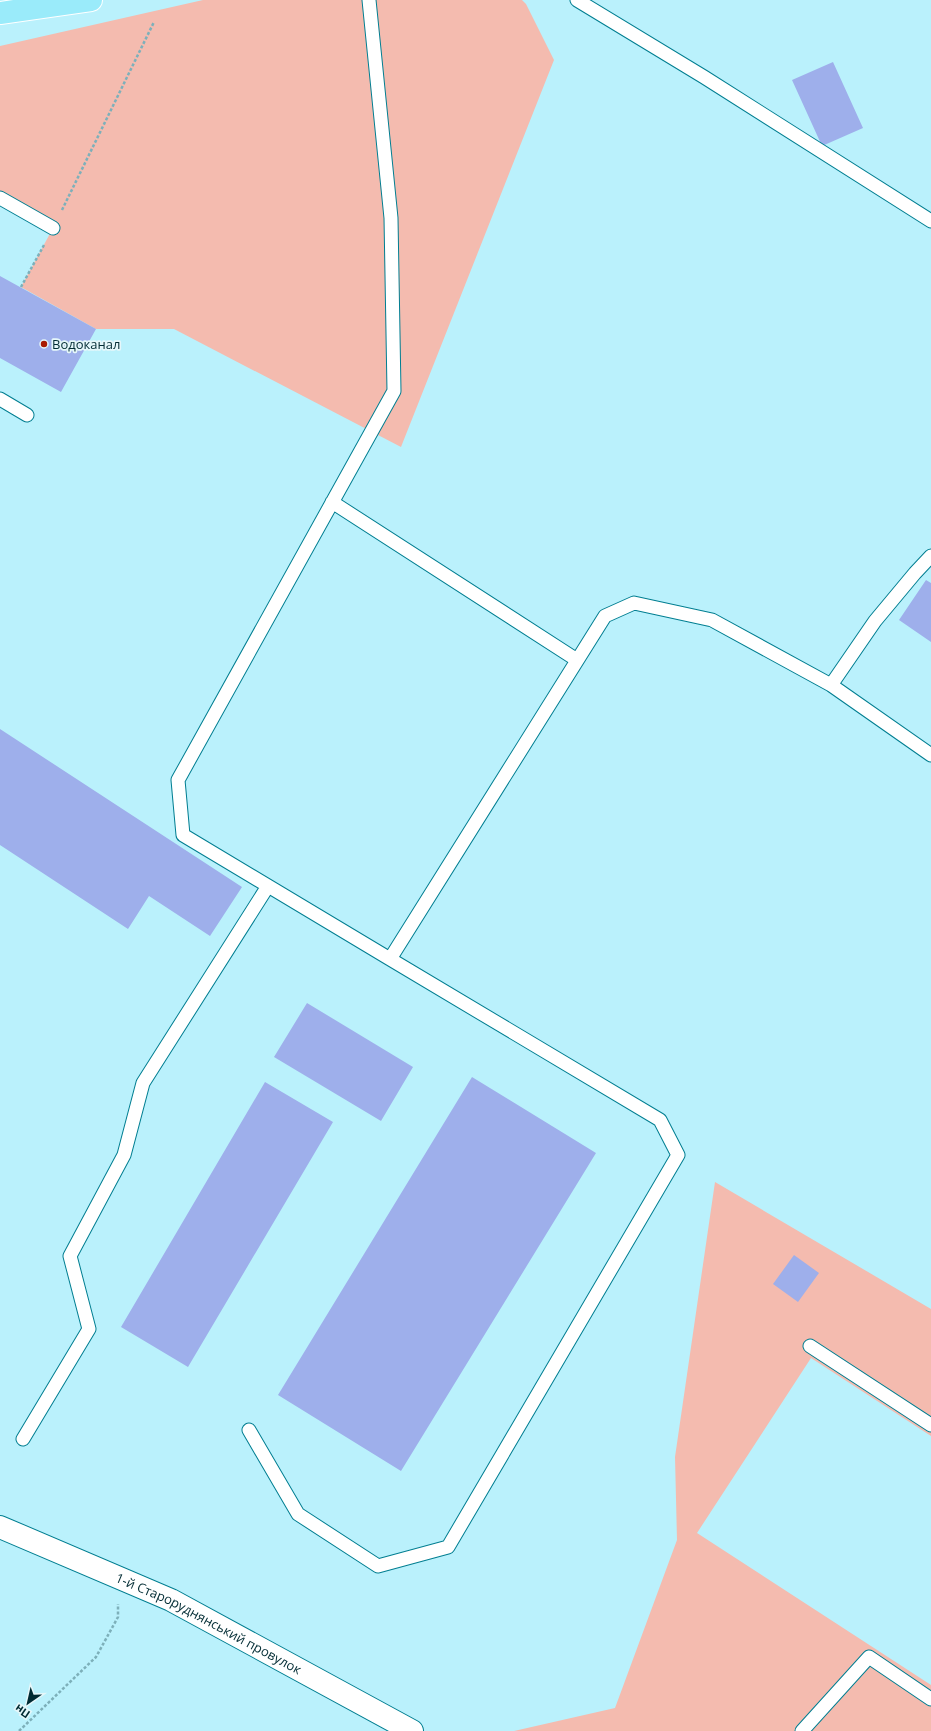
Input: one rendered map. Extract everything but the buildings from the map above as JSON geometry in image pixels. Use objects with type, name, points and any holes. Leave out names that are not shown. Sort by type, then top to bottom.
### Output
[{"type":"main road","points":[[0,13],[91,0]]},
{"type":"street","name":"1-й Староруднянський провулок","points":[[0,1527],[171,1600],[412,1731]]},
{"type":"lane","points":[[249,1430],[298,1514],[378,1566],[448,1547],[678,1155],[660,1120],[184,835],[178,780],[394,391],[391,218],[369,0]]},
{"type":"lane","points":[[577,0],[704,77],[931,221]]},
{"type":"lane","points":[[0,198],[53,228]]},
{"type":"lane","points":[[0,399],[27,415]]},
{"type":"lane","points":[[332,502],[577,660]]},
{"type":"lane","points":[[831,685],[875,621],[931,556]]},
{"type":"lane","points":[[390,959],[605,616],[634,603],[712,620],[831,685],[931,755]]},
{"type":"lane","points":[[23,1439],[89,1329],[70,1256],[124,1155],[143,1083],[268,886]]},
{"type":"lane","points":[[810,1346],[931,1425]]},
{"type":"lane","points":[[802,1731],[869,1657],[931,1699]]},
{"type":"path","points":[[21,287],[53,228],[154,22]]},
{"type":"path","points":[[19,1731],[96,1657],[118,1617],[119,1578]]},
{"type":"shaded area","points":[[203,0],[522,0],[526,4],[554,60],[401,447],[174,329],[96,329],[21,287],[53,228],[0,198],[0,46]]},
{"type":"shaded area","points":[[715,1182],[931,1309],[931,1436],[811,1358],[697,1533],[931,1685],[931,1731],[514,1731],[615,1708],[677,1540],[675,1457]]},
{"type":"place","name":"Водоканал","points":[[44,344]]}]
